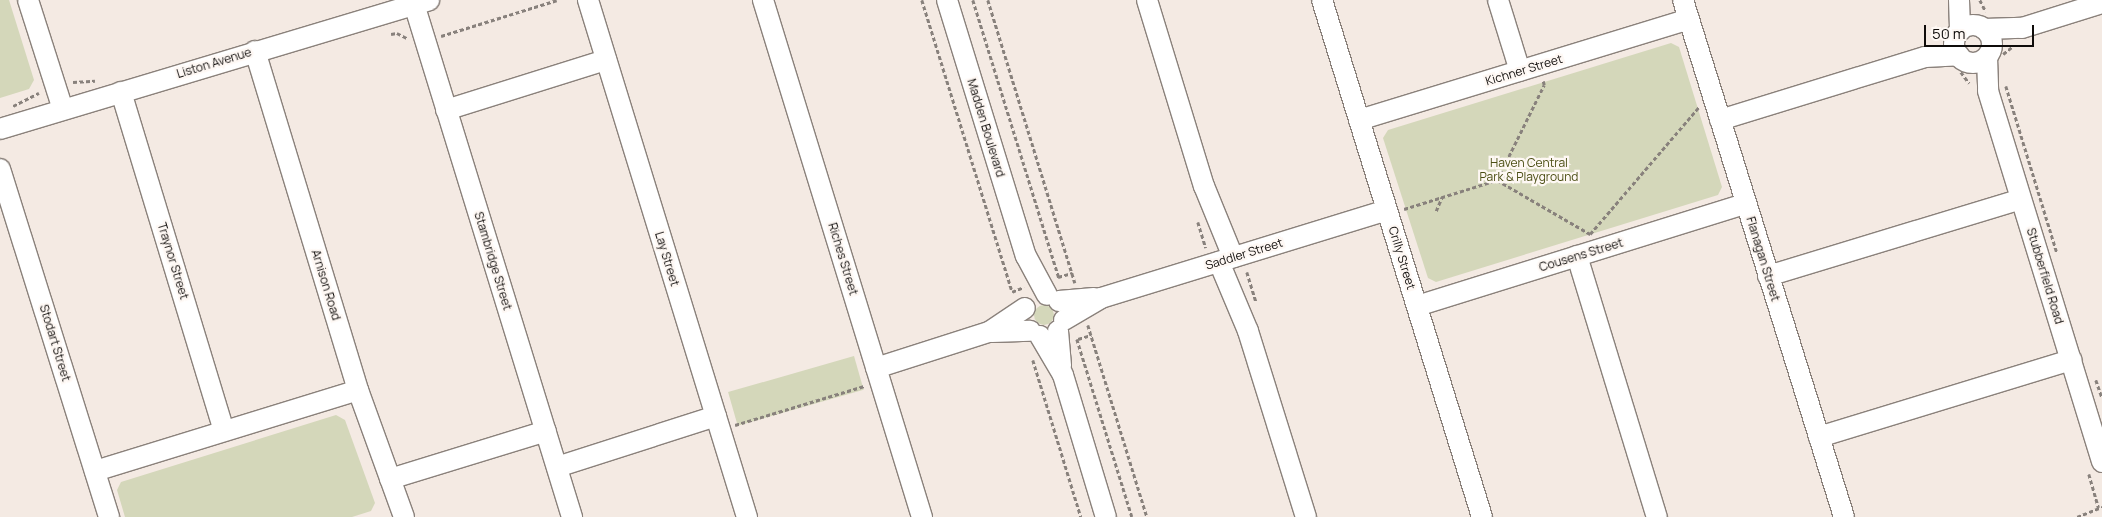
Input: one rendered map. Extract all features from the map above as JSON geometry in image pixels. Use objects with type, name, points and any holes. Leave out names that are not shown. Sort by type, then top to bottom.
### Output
[{"type":"street","points":[[28,0],[63,110]]},
{"type":"street","name":"Lay Street","points":[[588,0],[747,517]]},
{"type":"street","name":"Riches Street","points":[[763,0],[922,517]]},
{"type":"street","name":"Madden Boulevard","points":[[947,0],[1026,256],[1050,315],[1062,376],[1106,517]]},
{"type":"street","points":[[1147,0],[1306,517]]},
{"type":"street","name":"Crilly Street","points":[[1322,0],[1359,120],[1395,209],[1417,306],[1482,517]]},
{"type":"street","points":[[1498,0],[1529,68]]},
{"type":"street","name":"Stubberfield Road","points":[[1967,1],[1973,43],[2102,462]]},
{"type":"street","name":"Liston Avenue","points":[[0,129],[255,51],[386,15],[422,2]]},
{"type":"street","name":"Stambridge Street","points":[[422,2],[446,110],[572,517]]},
{"type":"street","points":[[1717,111],[1925,57],[2102,4]]},
{"type":"street","name":"Kichner Street","points":[[1359,120],[1529,68],[1686,9]]},
{"type":"street","name":"Flanagan Street","points":[[1686,9],[1844,517]]},
{"type":"street","name":"Arnison Road","points":[[255,51],[358,390],[404,517]]},
{"type":"street","points":[[446,110],[606,60]]},
{"type":"street","name":"Traynor Street","points":[[121,92],[224,430]]},
{"type":"street","name":"Stodart Street","points":[[0,169],[109,517]]},
{"type":"street","points":[[1768,276],[2021,199]]},
{"type":"street","name":"Cousens Street","points":[[1417,306],[1746,204]]},
{"type":"street","name":"Saddler Street","points":[[876,368],[1226,259],[1395,209]]},
{"type":"street","points":[[1577,256],[1658,517]]},
{"type":"street","points":[[1819,437],[2071,360]]},
{"type":"street","points":[[95,471],[358,390]]},
{"type":"street","points":[[557,467],[716,416]]},
{"type":"street","points":[[390,479],[546,430]]},
{"type":"path","points":[[439,36],[557,0]]},
{"type":"path","points":[[922,0],[1012,291]]},
{"type":"path","points":[[973,0],[1050,315],[1132,517]]},
{"type":"path","points":[[988,0],[1050,315],[1081,517]]},
{"type":"path","points":[[1967,1],[1980,0]]},
{"type":"path","points":[[1395,209],[1497,180],[1544,85],[1529,68]]},
{"type":"path","points":[[2004,79],[2058,254]]},
{"type":"path","points":[[1497,180],[1590,234],[1696,108],[1717,111]]},
{"type":"path","points":[[1436,211],[1442,197]]},
{"type":"path","points":[[1084,320],[1147,517]]},
{"type":"path","points":[[2094,371],[2102,397]]},
{"type":"path","points":[[735,425],[865,386]]},
{"type":"path","points":[[2077,517],[2102,507]]},
{"type":"green space","points":[[0,0],[9,0],[34,80],[29,89],[0,98]]},
{"type":"green space","name":"Haven Central Park & Playground","points":[[1671,43],[1679,47],[1722,187],[1718,195],[1436,282],[1428,278],[1383,138],[1388,130]]},
{"type":"green space","points":[[1044,305],[1051,308],[1054,315],[1051,322],[1044,325],[1037,322],[1034,315],[1037,308]]},
{"type":"green space","points":[[854,356],[864,390],[738,426],[728,392]]},
{"type":"green space","points":[[336,415],[345,420],[375,503],[371,511],[352,517],[125,517],[117,490],[121,482]]}]
